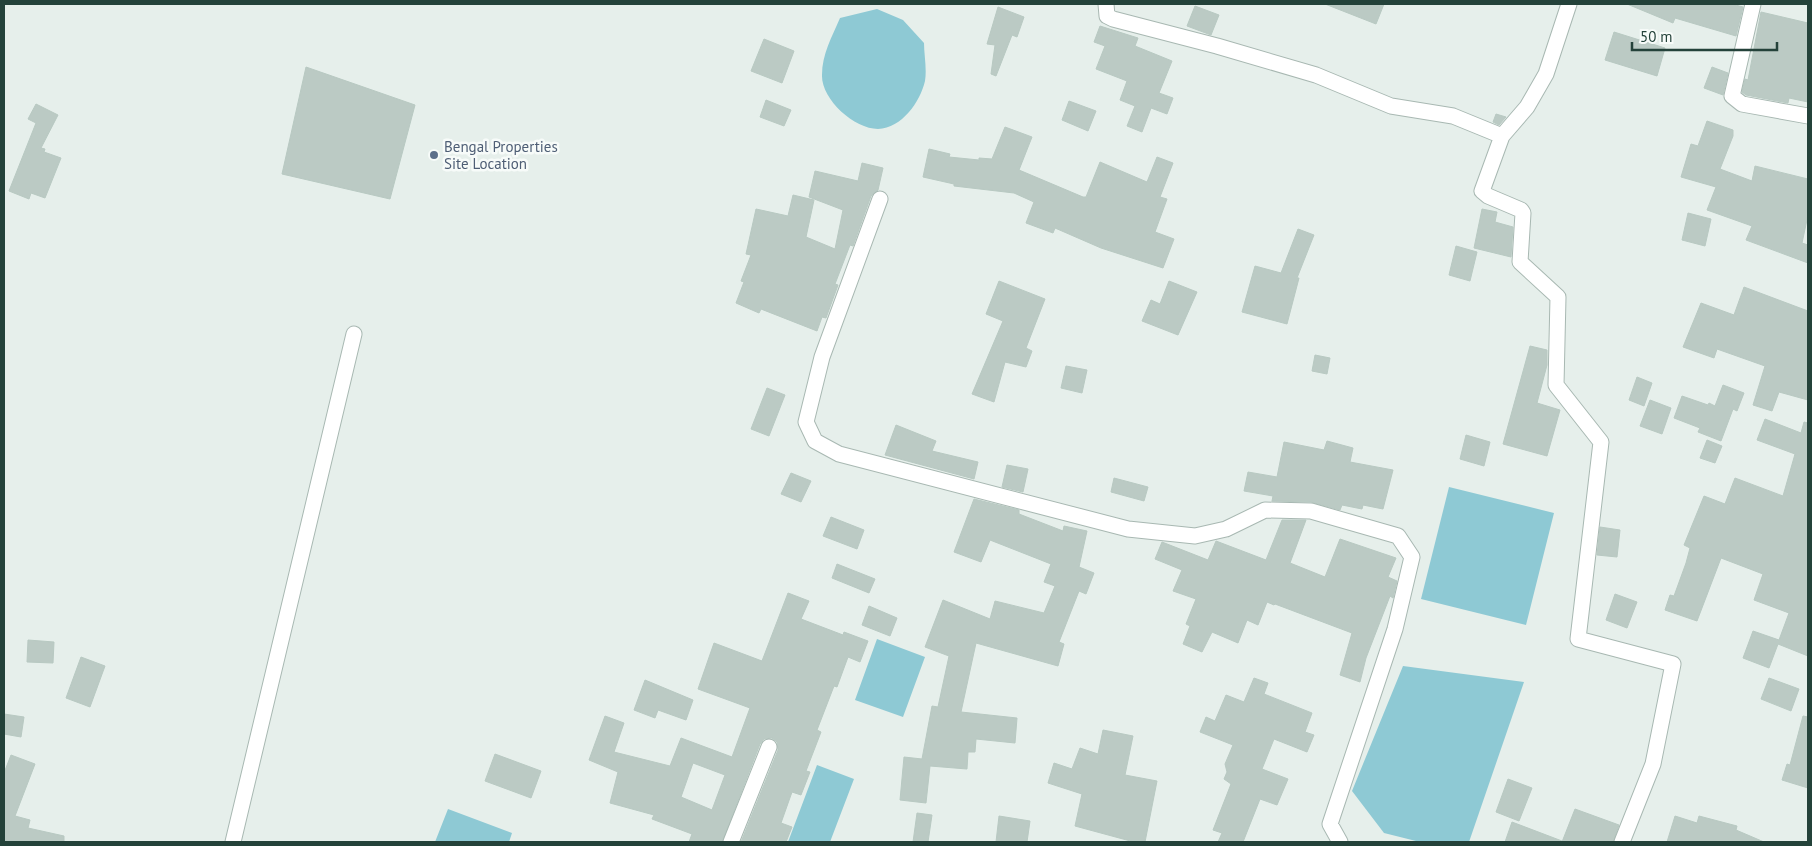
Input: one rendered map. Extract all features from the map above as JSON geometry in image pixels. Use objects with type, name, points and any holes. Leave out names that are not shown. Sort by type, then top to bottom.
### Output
[{"type":"street","points":[[1106,4],[1107,16],[1113,19],[1217,46],[1316,75],[1391,106],[1453,116],[1502,136]]},
{"type":"street","points":[[1569,4],[1546,74],[1527,107],[1502,136],[1482,191],[1488,196],[1522,210],[1520,262],[1558,297],[1556,385],[1601,442],[1578,638],[1673,664],[1654,764],[1622,842]]},
{"type":"street","points":[[1751,4],[1732,96],[1742,104],[1808,116]]},
{"type":"street","points":[[880,199],[822,357],[806,422],[815,442],[840,454],[1128,529],[1195,536],[1226,529],[1265,510],[1311,511],[1398,536],[1412,557],[1395,629],[1330,824],[1340,842]]},
{"type":"street","points":[[233,842],[354,334]]},
{"type":"street","points":[[731,842],[769,747]]},
{"type":"water","points":[[877,9],[903,20],[924,43],[926,72],[923,89],[909,112],[895,124],[887,128],[878,129],[859,124],[841,111],[827,94],[822,75],[826,53],[840,18]]},
{"type":"water","points":[[1449,487],[1554,513],[1526,625],[1421,599]]},
{"type":"water","points":[[877,639],[925,657],[903,717],[855,700]]},
{"type":"water","points":[[1403,666],[1524,682],[1469,842],[1420,842],[1384,833],[1352,791]]},
{"type":"water","points":[[817,765],[854,779],[830,842],[788,842]]},
{"type":"water","points":[[448,809],[512,833],[509,842],[435,842]]},
{"type":"building","points":[[1325,4],[1384,4],[1376,24]]},
{"type":"building","points":[[1627,4],[1732,4],[1743,7],[1736,36],[1675,18],[1673,23]]},
{"type":"building","points":[[1195,6],[1219,15],[1211,35],[1187,26]]},
{"type":"building","points":[[998,7],[1024,17],[1017,37],[1012,35],[996,76],[991,74],[995,45],[987,44]]},
{"type":"building","points":[[1761,12],[1808,23],[1808,102],[1789,98],[1788,103],[1746,95],[1742,92],[1745,79],[1748,80]]},
{"type":"building","points":[[1100,26],[1138,38],[1135,46],[1172,61],[1159,93],[1173,98],[1167,114],[1151,108],[1142,132],[1127,126],[1135,106],[1120,100],[1127,81],[1096,69],[1105,46],[1094,42]]},
{"type":"building","points":[[1614,32],[1665,48],[1657,76],[1605,60]]},
{"type":"building","points":[[764,39],[794,51],[782,83],[751,71]]},
{"type":"building","points":[[306,67],[415,105],[390,199],[282,174]]},
{"type":"building","points":[[1712,67],[1728,73],[1723,95],[1704,88]]},
{"type":"building","points":[[766,100],[791,110],[784,126],[760,117]]},
{"type":"building","points":[[1069,101],[1096,111],[1088,131],[1062,120]]},
{"type":"building","points":[[36,104],[58,115],[41,148],[45,149],[44,152],[61,158],[45,198],[31,193],[29,199],[9,191],[36,123],[28,119]]},
{"type":"building","points":[[1496,114],[1506,117],[1499,125],[1493,122]]},
{"type":"building","points":[[1707,121],[1733,130],[1733,136],[1720,169],[1752,181],[1755,166],[1808,179],[1808,215],[1802,243],[1808,245],[1808,263],[1746,240],[1752,226],[1707,210],[1716,187],[1681,177],[1691,144],[1698,146]]},
{"type":"building","points":[[1005,127],[1032,137],[1019,170],[1083,197],[1086,197],[1100,162],[1147,182],[1157,157],[1173,163],[1160,197],[1167,199],[1155,232],[1174,239],[1163,268],[1101,248],[1055,228],[1053,233],[1026,223],[1034,202],[1014,193],[954,186],[954,184],[923,177],[929,149],[950,154],[949,157],[979,160],[979,158],[992,159]]},
{"type":"building","points":[[862,163],[883,168],[878,190],[871,196],[853,246],[850,245],[835,284],[838,285],[826,318],[822,317],[817,331],[761,309],[759,313],[736,303],[744,282],[741,281],[751,255],[746,254],[756,209],[788,216],[793,195],[814,200],[806,237],[835,249],[843,210],[809,197],[815,171],[858,181]]},
{"type":"building","points":[[1482,209],[1497,212],[1495,222],[1513,227],[1511,257],[1474,248]]},
{"type":"building","points":[[1688,213],[1711,219],[1705,246],[1682,240]]},
{"type":"building","points":[[1298,229],[1314,235],[1297,278],[1299,278],[1287,324],[1242,312],[1255,266],[1281,273]]},
{"type":"building","points":[[1456,246],[1477,252],[1470,281],[1449,275]]},
{"type":"building","points":[[999,281],[1045,299],[1026,348],[1032,351],[1026,367],[1005,362],[994,402],[972,394],[1003,321],[986,314]]},
{"type":"building","points":[[1169,281],[1197,292],[1178,335],[1142,321],[1151,300],[1160,304]]},
{"type":"building","points":[[1744,287],[1808,311],[1808,400],[1779,392],[1772,411],[1753,405],[1765,366],[1717,349],[1714,358],[1683,347],[1701,303],[1734,315]]},
{"type":"building","points":[[1530,346],[1547,350],[1547,365],[1537,403],[1560,410],[1547,456],[1503,444]]},
{"type":"building","points":[[1315,355],[1330,358],[1327,374],[1312,371]]},
{"type":"building","points":[[1066,366],[1087,370],[1082,393],[1061,388]]},
{"type":"building","points":[[1637,377],[1652,383],[1644,406],[1629,400]]},
{"type":"building","points":[[1723,385],[1744,393],[1737,411],[1733,409],[1721,441],[1698,432],[1700,428],[1674,418],[1682,396],[1715,406]]},
{"type":"building","points":[[767,388],[785,395],[769,436],[751,429]]},
{"type":"building","points":[[1650,400],[1671,408],[1662,434],[1640,426]]},
{"type":"building","points":[[1765,419],[1801,433],[1804,422],[1808,423],[1808,656],[1778,644],[1769,668],[1743,658],[1753,631],[1779,640],[1789,613],[1754,600],[1763,574],[1721,558],[1697,621],[1665,610],[1670,595],[1674,596],[1686,563],[1690,548],[1684,545],[1704,496],[1725,504],[1735,478],[1783,496],[1795,454],[1757,440]]},
{"type":"building","points":[[896,425],[936,441],[932,451],[978,462],[974,479],[885,455]]},
{"type":"building","points":[[1466,435],[1490,442],[1484,466],[1460,459]]},
{"type":"building","points":[[1707,440],[1722,446],[1715,463],[1700,458]]},
{"type":"building","points":[[1327,441],[1353,448],[1350,462],[1393,470],[1383,509],[1363,505],[1362,509],[1342,505],[1340,510],[1311,502],[1272,501],[1273,496],[1244,491],[1248,472],[1277,477],[1284,442],[1324,450]]},
{"type":"building","points":[[1007,465],[1028,469],[1023,492],[1002,487]]},
{"type":"building","points":[[791,473],[811,481],[801,502],[781,494]]},
{"type":"building","points":[[1114,478],[1148,487],[1144,501],[1111,492]]},
{"type":"building","points":[[974,499],[1019,510],[1019,514],[1063,531],[1064,526],[1087,531],[1079,567],[1094,573],[1086,594],[1079,591],[1059,642],[1064,644],[1058,666],[976,643],[961,712],[1017,718],[1015,743],[976,739],[975,752],[968,752],[967,769],[930,766],[926,803],[900,800],[904,757],[922,759],[932,706],[938,707],[949,656],[925,647],[943,600],[990,619],[995,601],[1044,613],[1055,586],[1044,582],[1051,564],[990,540],[981,562],[954,552]]},
{"type":"building","points":[[831,517],[864,530],[857,549],[823,536]]},
{"type":"building","points":[[1282,520],[1306,520],[1290,563],[1325,577],[1340,539],[1396,558],[1388,577],[1397,581],[1393,598],[1390,596],[1366,658],[1360,682],[1340,675],[1352,633],[1267,602],[1258,625],[1247,620],[1238,643],[1212,632],[1202,652],[1183,644],[1190,626],[1186,624],[1196,599],[1173,591],[1182,570],[1155,559],[1162,542],[1208,560],[1216,541],[1266,560]]},
{"type":"building","points":[[1600,527],[1620,530],[1617,557],[1597,555]]},
{"type":"building","points":[[837,564],[875,579],[869,593],[832,578]]},
{"type":"building","points":[[788,593],[809,601],[801,619],[843,635],[844,632],[868,641],[860,662],[848,657],[837,687],[834,686],[817,730],[821,732],[806,771],[810,772],[801,795],[792,792],[781,823],[792,827],[786,842],[741,842],[778,750],[777,742],[772,738],[764,739],[760,744],[722,842],[689,842],[692,834],[652,819],[654,815],[610,803],[618,772],[589,760],[605,716],[624,723],[614,752],[670,766],[681,738],[732,757],[750,708],[698,689],[714,643],[762,661]],"holes":[[[693,763],[725,775],[712,810],[681,797]]]},
{"type":"building","points":[[1615,594],[1637,602],[1627,628],[1606,620]]},
{"type":"building","points":[[869,606],[897,618],[890,636],[862,625]]},
{"type":"building","points":[[28,640],[54,642],[53,663],[27,662]]},
{"type":"building","points":[[81,657],[105,666],[90,707],[66,698]]},
{"type":"building","points":[[1254,678],[1268,683],[1264,694],[1312,713],[1305,732],[1314,735],[1307,752],[1274,739],[1262,769],[1288,779],[1277,805],[1260,799],[1243,842],[1218,842],[1222,833],[1213,830],[1231,784],[1224,779],[1227,772],[1225,764],[1233,745],[1200,732],[1206,717],[1215,721],[1226,695],[1244,702]]},
{"type":"building","points":[[1769,678],[1799,689],[1791,711],[1761,699]]},
{"type":"building","points":[[645,680],[693,700],[686,720],[658,710],[655,718],[634,710]]},
{"type":"building","points":[[4,714],[24,717],[21,737],[4,734]]},
{"type":"building","points":[[1803,716],[1808,717],[1808,788],[1782,780],[1787,764],[1790,765]]},
{"type":"building","points":[[1103,730],[1133,736],[1125,775],[1157,781],[1145,842],[1134,842],[1075,826],[1082,794],[1048,783],[1054,763],[1072,769],[1080,748],[1098,754]]},
{"type":"building","points":[[495,754],[541,771],[531,798],[485,781]]},
{"type":"building","points":[[11,755],[35,764],[15,816],[30,820],[28,828],[64,836],[64,842],[4,842],[4,773]]},
{"type":"building","points":[[1508,779],[1532,788],[1519,821],[1496,812]]},
{"type":"building","points":[[1575,809],[1619,825],[1613,842],[1562,842]]},
{"type":"building","points":[[917,813],[932,815],[928,842],[913,842]]},
{"type":"building","points":[[999,816],[1030,821],[1027,842],[996,842]]},
{"type":"building","points":[[1675,816],[1697,823],[1699,816],[1737,826],[1736,830],[1764,842],[1667,842]]},
{"type":"building","points":[[1512,822],[1562,841],[1505,842]]},
{"type":"place","name":"Bengal Properties Site Location","points":[[434,155]]}]
